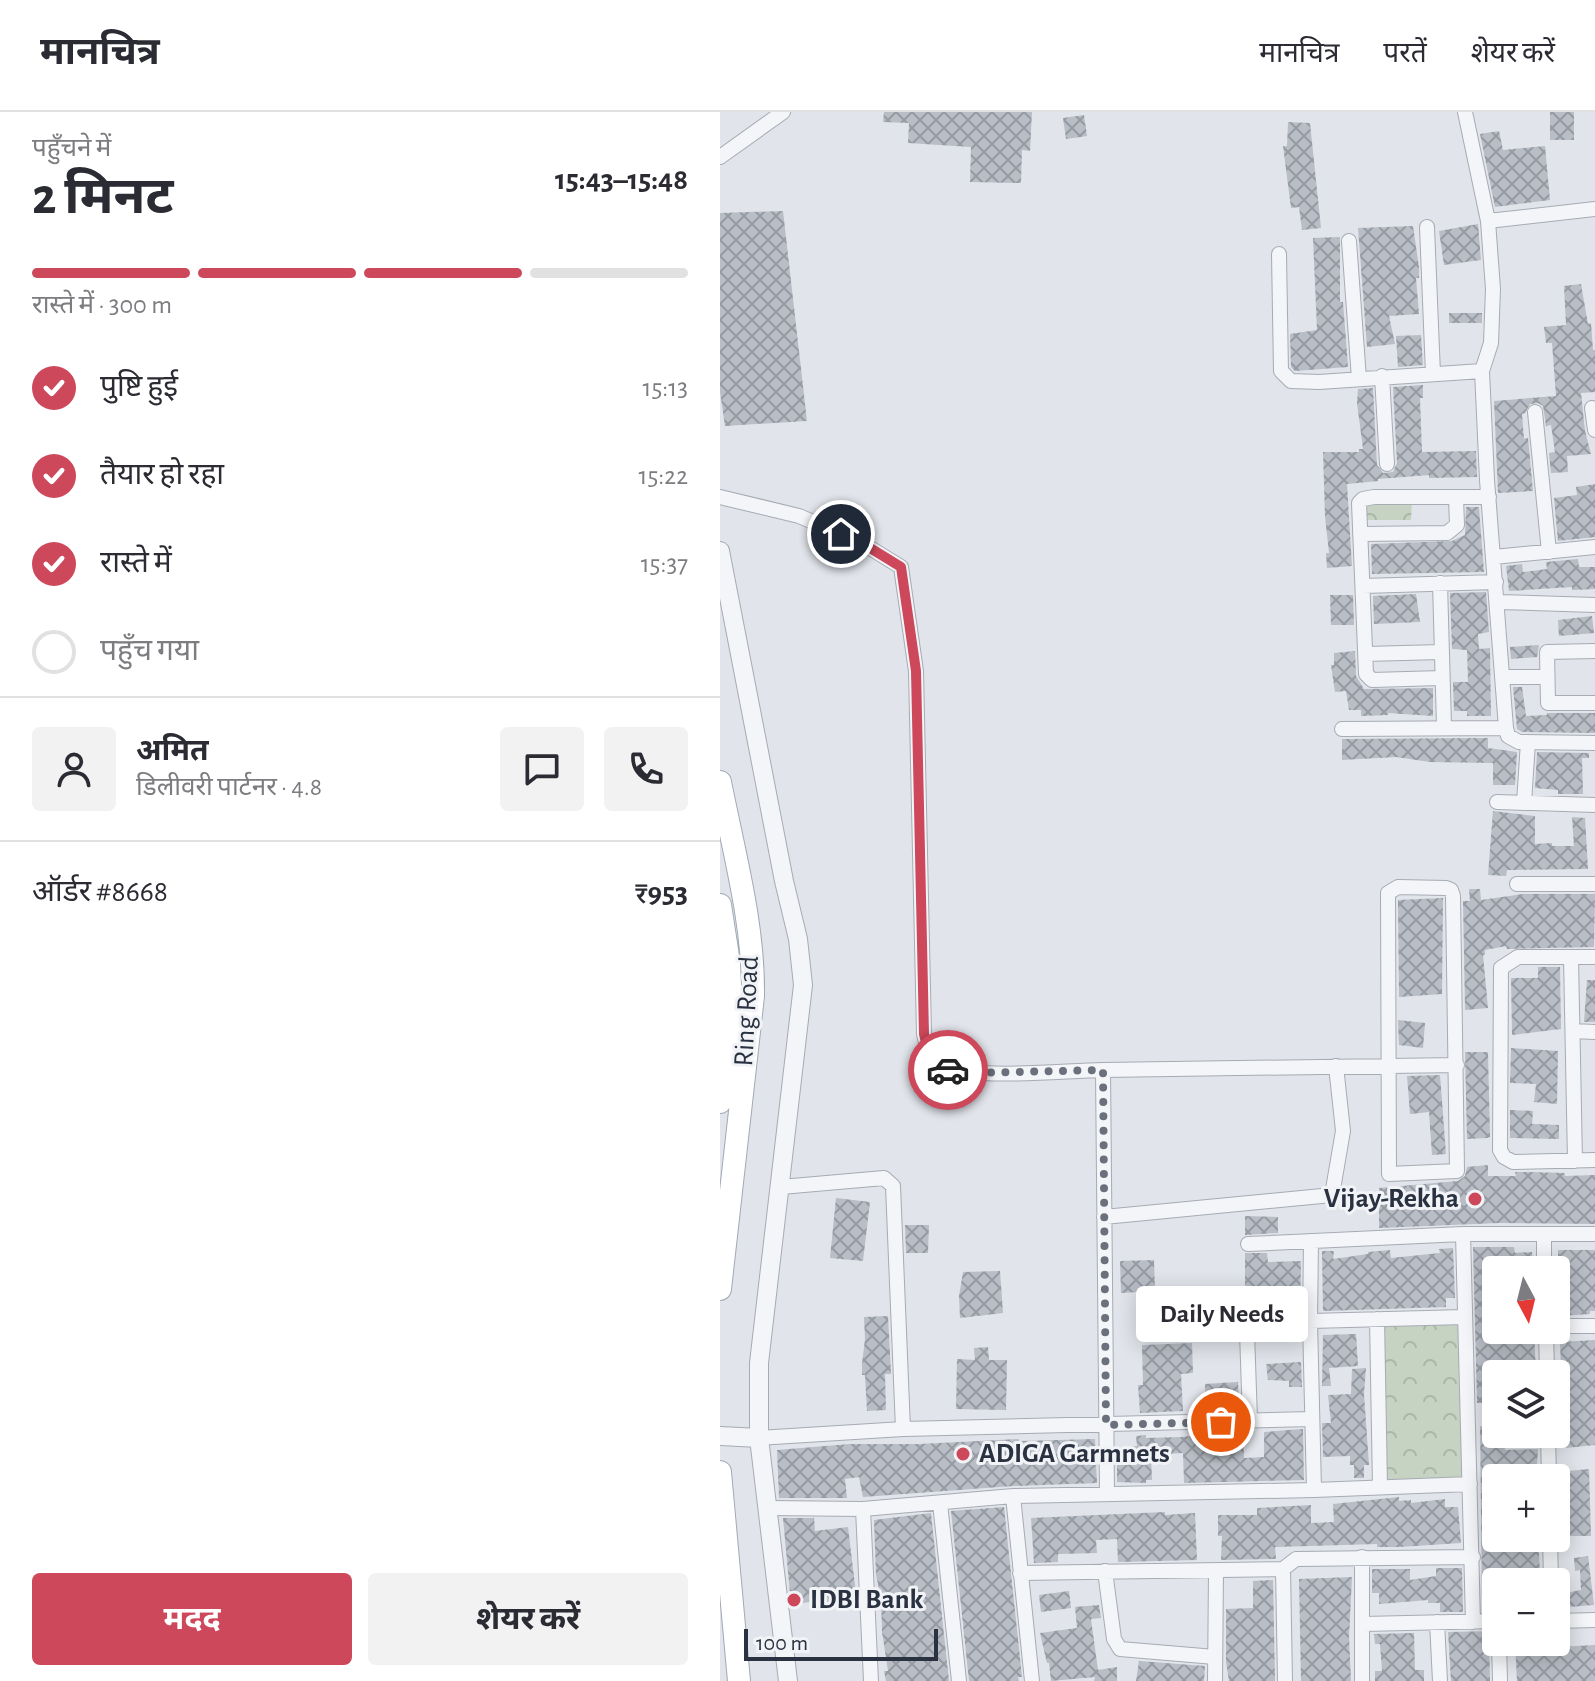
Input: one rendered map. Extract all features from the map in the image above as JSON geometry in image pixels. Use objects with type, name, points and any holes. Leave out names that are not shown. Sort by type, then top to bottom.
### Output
[{"type":"main road","name":"Ring Road","points":[[720,782],[745,905],[753,964],[748,1044],[720,1289]]},
{"type":"main road","name":"Ring Road","points":[[720,905],[729,963],[731,1009],[720,1102]]},
{"type":"main road","points":[[720,1472],[739,1681]]},
{"type":"street","points":[[720,157],[783,112]]},
{"type":"street","points":[[1465,112],[1488,221],[1493,289],[1491,343],[1482,371],[1506,728],[1511,739],[1528,742],[1595,743]]},
{"type":"street","points":[[1488,221],[1595,209]]},
{"type":"street","points":[[1427,227],[1433,374]]},
{"type":"street","points":[[1349,241],[1359,379]]},
{"type":"street","points":[[1279,254],[1281,371],[1291,381],[1482,371]]},
{"type":"street","points":[[1382,376],[1387,464]]},
{"type":"street","points":[[1592,408],[1595,430]]},
{"type":"street","points":[[1535,412],[1549,552]]},
{"type":"street","points":[[720,497],[799,516],[862,543],[901,567],[916,671],[924,1034],[931,1063],[948,1070],[970,1073],[1457,1065]]},
{"type":"street","points":[[1360,534],[1447,533],[1457,525],[1456,497]]},
{"type":"street","points":[[1442,678],[1372,680],[1366,674],[1359,503],[1363,499],[1489,497]]},
{"type":"street","points":[[1494,557],[1595,547]]},
{"type":"street","points":[[720,551],[798,939],[803,985],[759,1363],[759,1438],[788,1681]]},
{"type":"street","points":[[1363,586],[1496,582]]},
{"type":"street","points":[[1440,583],[1444,726]]},
{"type":"street","points":[[1498,602],[1595,605]]},
{"type":"street","points":[[1595,651],[1547,652],[1548,703],[1595,703]]},
{"type":"street","points":[[1365,654],[1441,652]]},
{"type":"street","points":[[1502,677],[1547,677]]},
{"type":"street","points":[[1342,729],[1506,728]]},
{"type":"street","points":[[1524,803],[1528,742]]},
{"type":"street","points":[[1497,802],[1595,805]]},
{"type":"street","points":[[1517,884],[1595,884]]},
{"type":"street","points":[[1398,887],[1446,888],[1451,890],[1453,896],[1457,1065],[1457,1171],[1389,1174],[1388,893],[1398,887]]},
{"type":"street","points":[[1595,957],[1518,957],[1501,968],[1500,1150],[1504,1157],[1513,1162],[1595,1160]]},
{"type":"street","points":[[1571,957],[1575,1161]]},
{"type":"street","points":[[1573,1031],[1595,1032]]},
{"type":"street","points":[[1104,1217],[1332,1195],[1343,1131],[1336,1066]]},
{"type":"street","points":[[1103,1070],[1107,1494]]},
{"type":"street","points":[[781,1187],[884,1178],[893,1186],[903,1429]]},
{"type":"street","points":[[1248,1244],[1463,1234],[1595,1234]]},
{"type":"street","points":[[1463,1234],[1473,1622]]},
{"type":"street","points":[[1544,1234],[1544,1256]]},
{"type":"street","points":[[1311,1241],[1314,1490]]},
{"type":"street","points":[[1310,1321],[1465,1317]]},
{"type":"street","points":[[1377,1319],[1380,1487]]},
{"type":"street","points":[[1570,1326],[1595,1326]]},
{"type":"street","points":[[1247,1332],[1250,1421]]},
{"type":"street","points":[[720,1436],[759,1438],[903,1429],[1312,1419]]},
{"type":"street","points":[[769,1508],[863,1509],[1013,1496],[1470,1484]]},
{"type":"street","points":[[1013,1496],[1032,1681]]},
{"type":"street","points":[[940,1503],[959,1681]]},
{"type":"street","points":[[863,1509],[871,1681]]},
{"type":"street","points":[[1362,1557],[1362,1681]]},
{"type":"street","points":[[1020,1573],[1283,1569],[1296,1559],[1473,1557]]},
{"type":"street","points":[[1283,1569],[1285,1681]]},
{"type":"street","points":[[1105,1571],[1114,1639],[1120,1649],[1215,1657]]},
{"type":"street","points":[[1215,1681],[1216,1571]]},
{"type":"street","points":[[1570,1621],[1595,1620]]},
{"type":"street","points":[[1437,1622],[1440,1681]]},
{"type":"street","points":[[1363,1624],[1482,1622]]},
{"type":"street","points":[[1499,1656],[1500,1681]]},
{"type":"green space","points":[[1412,500],[1411,520],[1364,520],[1364,501]]},
{"type":"green space","points":[[1467,1319],[1468,1477],[1381,1482],[1373,1328]]},
{"type":"building","points":[[884,112],[1032,112],[1030,151],[1022,150],[1021,183],[970,182],[971,147],[908,143],[909,123],[883,122]]},
{"type":"building","points":[[1550,112],[1574,112],[1574,140],[1550,140]]},
{"type":"building","points":[[1084,115],[1087,136],[1066,139],[1063,118]]},
{"type":"building","points":[[1288,122],[1310,123],[1321,228],[1302,230],[1299,207],[1291,208],[1283,146],[1287,146]]},
{"type":"building","points":[[1499,131],[1503,150],[1545,146],[1550,200],[1495,207],[1480,134]]},
{"type":"building","points":[[783,211],[807,421],[725,426],[720,392],[720,213]]},
{"type":"building","points":[[1478,224],[1481,260],[1444,265],[1439,231]]},
{"type":"building","points":[[1413,226],[1419,267],[1419,278],[1416,278],[1419,314],[1389,316],[1395,344],[1367,347],[1358,228]]},
{"type":"building","points":[[1340,237],[1340,302],[1343,302],[1348,367],[1295,371],[1291,367],[1290,334],[1317,330],[1313,238]]},
{"type":"building","points":[[1581,284],[1595,350],[1595,392],[1581,393],[1591,454],[1567,456],[1568,472],[1551,473],[1549,453],[1555,452],[1551,425],[1546,426],[1543,406],[1530,404],[1522,414],[1524,439],[1528,438],[1533,491],[1498,493],[1494,401],[1556,396],[1552,343],[1546,343],[1544,327],[1566,325],[1564,286]]},
{"type":"building","points":[[1449,313],[1482,313],[1482,323],[1449,323]]},
{"type":"building","points":[[1421,335],[1423,365],[1398,367],[1396,336]]},
{"type":"building","points":[[1423,385],[1423,398],[1420,398],[1422,452],[1476,451],[1477,477],[1429,478],[1429,475],[1347,484],[1352,566],[1327,568],[1326,553],[1329,553],[1323,452],[1359,452],[1363,449],[1358,389],[1373,388],[1377,465],[1383,473],[1393,472],[1397,463],[1393,387]]},
{"type":"building","points":[[1595,484],[1595,537],[1558,541],[1554,498],[1577,495],[1576,487]]},
{"type":"building","points":[[1466,507],[1479,507],[1484,572],[1372,574],[1371,544],[1452,541],[1465,535]]},
{"type":"building","points":[[1578,559],[1579,567],[1595,567],[1595,589],[1572,590],[1572,587],[1509,591],[1506,566],[1522,564],[1523,572],[1547,569],[1546,562]]},
{"type":"building","points":[[1486,592],[1489,632],[1478,634],[1479,649],[1490,648],[1491,716],[1467,716],[1467,711],[1454,711],[1453,682],[1468,682],[1467,650],[1452,649],[1450,593]]},
{"type":"building","points":[[1416,594],[1420,622],[1374,624],[1373,596]]},
{"type":"building","points":[[1330,595],[1353,595],[1354,625],[1331,625]]},
{"type":"building","points":[[1592,616],[1594,633],[1559,636],[1558,620]]},
{"type":"building","points":[[1539,645],[1537,657],[1511,659],[1510,647]]},
{"type":"building","points":[[1355,651],[1356,676],[1364,689],[1433,688],[1433,716],[1388,713],[1361,716],[1361,710],[1349,710],[1346,691],[1335,692],[1331,665],[1334,665],[1334,653]]},
{"type":"building","points":[[1513,687],[1522,687],[1526,716],[1595,713],[1595,733],[1522,732],[1517,729]]},
{"type":"building","points":[[1488,738],[1488,748],[1517,752],[1515,785],[1493,785],[1493,763],[1430,762],[1396,757],[1342,760],[1342,739]]},
{"type":"building","points":[[1537,752],[1589,753],[1589,758],[1582,758],[1583,794],[1558,794],[1558,790],[1535,788]]},
{"type":"building","points":[[1493,811],[1535,816],[1535,844],[1552,843],[1552,846],[1574,846],[1572,817],[1585,818],[1588,869],[1507,870],[1506,876],[1488,875]]},
{"type":"building","points":[[1469,889],[1480,889],[1481,900],[1523,894],[1595,894],[1594,947],[1507,949],[1506,946],[1485,950],[1488,1008],[1465,1010],[1463,901],[1470,901]]},
{"type":"building","points":[[1443,898],[1442,994],[1399,997],[1398,900]]},
{"type":"building","points":[[1538,967],[1560,967],[1561,1029],[1512,1035],[1511,978],[1538,978]]},
{"type":"building","points":[[1587,980],[1595,980],[1595,1022],[1584,1022]]},
{"type":"building","points":[[1398,1020],[1425,1023],[1423,1048],[1399,1045]]},
{"type":"building","points":[[1511,1048],[1558,1051],[1557,1104],[1534,1102],[1536,1084],[1510,1083]]},
{"type":"building","points":[[1465,1052],[1488,1052],[1490,1137],[1487,1138],[1467,1139]]},
{"type":"building","points":[[1440,1075],[1446,1154],[1432,1155],[1429,1112],[1410,1114],[1407,1076]]},
{"type":"building","points":[[1510,1110],[1533,1111],[1532,1124],[1559,1125],[1559,1139],[1510,1138]]},
{"type":"building","points":[[1488,1165],[1488,1176],[1516,1176],[1515,1172],[1595,1175],[1595,1224],[1499,1223],[1379,1228],[1379,1188],[1458,1181],[1465,1176],[1467,1167]]},
{"type":"building","points":[[836,1198],[870,1202],[863,1261],[830,1258]]},
{"type":"building","points":[[1245,1216],[1278,1217],[1278,1233],[1245,1235]]},
{"type":"building","points":[[905,1225],[929,1225],[928,1253],[906,1253]]},
{"type":"building","points":[[1473,1247],[1514,1247],[1515,1253],[1532,1252],[1532,1256],[1482,1256],[1482,1344],[1535,1344],[1535,1360],[1482,1360],[1482,1403],[1477,1403]]},
{"type":"building","points":[[1453,1248],[1455,1298],[1446,1298],[1446,1307],[1323,1311],[1322,1251],[1334,1251],[1333,1259],[1390,1250],[1391,1258],[1440,1253],[1439,1249]]},
{"type":"building","points":[[1558,1250],[1595,1250],[1595,1311],[1570,1315],[1570,1256],[1558,1256]]},
{"type":"building","points":[[1245,1253],[1267,1253],[1268,1262],[1301,1261],[1300,1319],[1294,1319],[1294,1328],[1258,1330],[1257,1319],[1281,1318],[1280,1292],[1245,1292]]},
{"type":"building","points":[[1154,1260],[1155,1291],[1121,1293],[1120,1261]]},
{"type":"building","points":[[1000,1271],[1003,1313],[960,1318],[959,1296],[963,1272]]},
{"type":"building","points":[[888,1316],[891,1374],[885,1374],[886,1410],[867,1411],[865,1375],[862,1375],[864,1317]]},
{"type":"building","points":[[1356,1334],[1358,1366],[1329,1368],[1331,1386],[1322,1386],[1323,1335]]},
{"type":"building","points":[[1595,1340],[1595,1445],[1570,1448],[1570,1360],[1561,1360],[1560,1344],[1570,1344],[1570,1341]]},
{"type":"building","points":[[1192,1343],[1193,1373],[1181,1374],[1183,1411],[1140,1413],[1138,1385],[1143,1385],[1142,1345]]},
{"type":"building","points":[[988,1347],[989,1360],[1007,1360],[1006,1410],[956,1409],[957,1359],[975,1360],[974,1348]]},
{"type":"building","points":[[1301,1362],[1302,1387],[1289,1387],[1289,1381],[1268,1380],[1266,1364]]},
{"type":"building","points":[[1366,1368],[1364,1394],[1369,1465],[1364,1465],[1364,1478],[1354,1478],[1350,1456],[1323,1457],[1322,1423],[1331,1423],[1328,1395],[1351,1394],[1352,1369]]},
{"type":"building","points":[[1238,1382],[1239,1403],[1206,1404],[1205,1384]]},
{"type":"building","points":[[1480,1426],[1482,1448],[1538,1449],[1537,1464],[1482,1464],[1482,1552],[1539,1552],[1540,1568],[1482,1568],[1482,1602]]},
{"type":"building","points":[[1303,1429],[1304,1480],[1184,1483],[1183,1453],[1151,1455],[1152,1480],[1146,1480],[1146,1483],[1117,1482],[1117,1448],[1137,1446],[1136,1436],[1181,1437],[1243,1431],[1244,1458],[1264,1457],[1264,1432]]},
{"type":"building","points":[[1095,1439],[1097,1483],[863,1497],[859,1477],[845,1479],[847,1498],[779,1498],[777,1450],[850,1444]]},
{"type":"building","points":[[1589,1469],[1591,1536],[1570,1536],[1570,1471]]},
{"type":"building","points":[[1399,1497],[1399,1501],[1411,1500],[1411,1503],[1445,1499],[1445,1507],[1458,1507],[1461,1543],[1399,1547],[1377,1547],[1377,1544],[1275,1547],[1276,1559],[1221,1560],[1222,1536],[1218,1536],[1218,1515],[1257,1515],[1257,1508],[1311,1505],[1311,1523],[1334,1522],[1333,1504]]},
{"type":"building","points":[[1004,1507],[1022,1677],[1018,1677],[1019,1681],[969,1681],[951,1511]]},
{"type":"building","points":[[1165,1512],[1165,1515],[1195,1513],[1197,1560],[1118,1562],[1117,1539],[1096,1540],[1097,1553],[1058,1554],[1058,1562],[1034,1563],[1031,1518]]},
{"type":"building","points":[[931,1513],[949,1681],[886,1681],[884,1671],[888,1671],[876,1575],[874,1520]]},
{"type":"building","points":[[783,1518],[814,1518],[815,1531],[848,1527],[857,1602],[791,1604]]},
{"type":"building","points":[[1588,1556],[1594,1605],[1570,1607],[1570,1592],[1581,1590],[1580,1570],[1575,1571],[1574,1558]]},
{"type":"building","points":[[1436,1568],[1462,1568],[1463,1612],[1440,1612],[1440,1603],[1428,1603],[1428,1600],[1379,1604],[1379,1593],[1372,1593],[1372,1569],[1410,1569],[1410,1580],[1436,1576]]},
{"type":"building","points":[[1352,1577],[1349,1637],[1351,1681],[1301,1681],[1299,1579]]},
{"type":"building","points":[[1273,1580],[1275,1681],[1229,1681],[1226,1609],[1253,1608],[1253,1581]]},
{"type":"building","points":[[1069,1591],[1071,1608],[1041,1612],[1039,1595]]},
{"type":"building","points":[[1099,1605],[1101,1618],[1091,1619],[1098,1670],[1117,1667],[1117,1681],[1094,1681],[1095,1677],[1051,1681],[1040,1633],[1077,1628],[1075,1607]]},
{"type":"building","points":[[1482,1631],[1482,1656],[1489,1656],[1490,1681],[1451,1681],[1448,1632]]},
{"type":"building","points":[[1414,1633],[1415,1670],[1424,1670],[1424,1681],[1375,1681],[1375,1671],[1382,1671],[1380,1644],[1375,1644],[1374,1634]]},
{"type":"building","points":[[1595,1645],[1595,1681],[1517,1681],[1516,1656],[1570,1656],[1570,1646]]},
{"type":"building","points":[[1139,1661],[1205,1666],[1204,1681],[1136,1681]]},
{"type":"way so far","points":[[948,1070],[970,1073],[1103,1070],[1106,1425],[1221,1422]]},
{"type":"place","name":"Vijay-Rekha","points":[[1475,1199]]},
{"type":"place","name":"Daily Needs","points":[[1221,1422]]},
{"type":"place","name":"ADIGA Garmnets","points":[[963,1454]]},
{"type":"place","name":"IDBI Bank","points":[[794,1600]]},
{"type":"route","points":[[841,534],[901,567],[916,671],[924,1034],[931,1063],[948,1070]]}]
